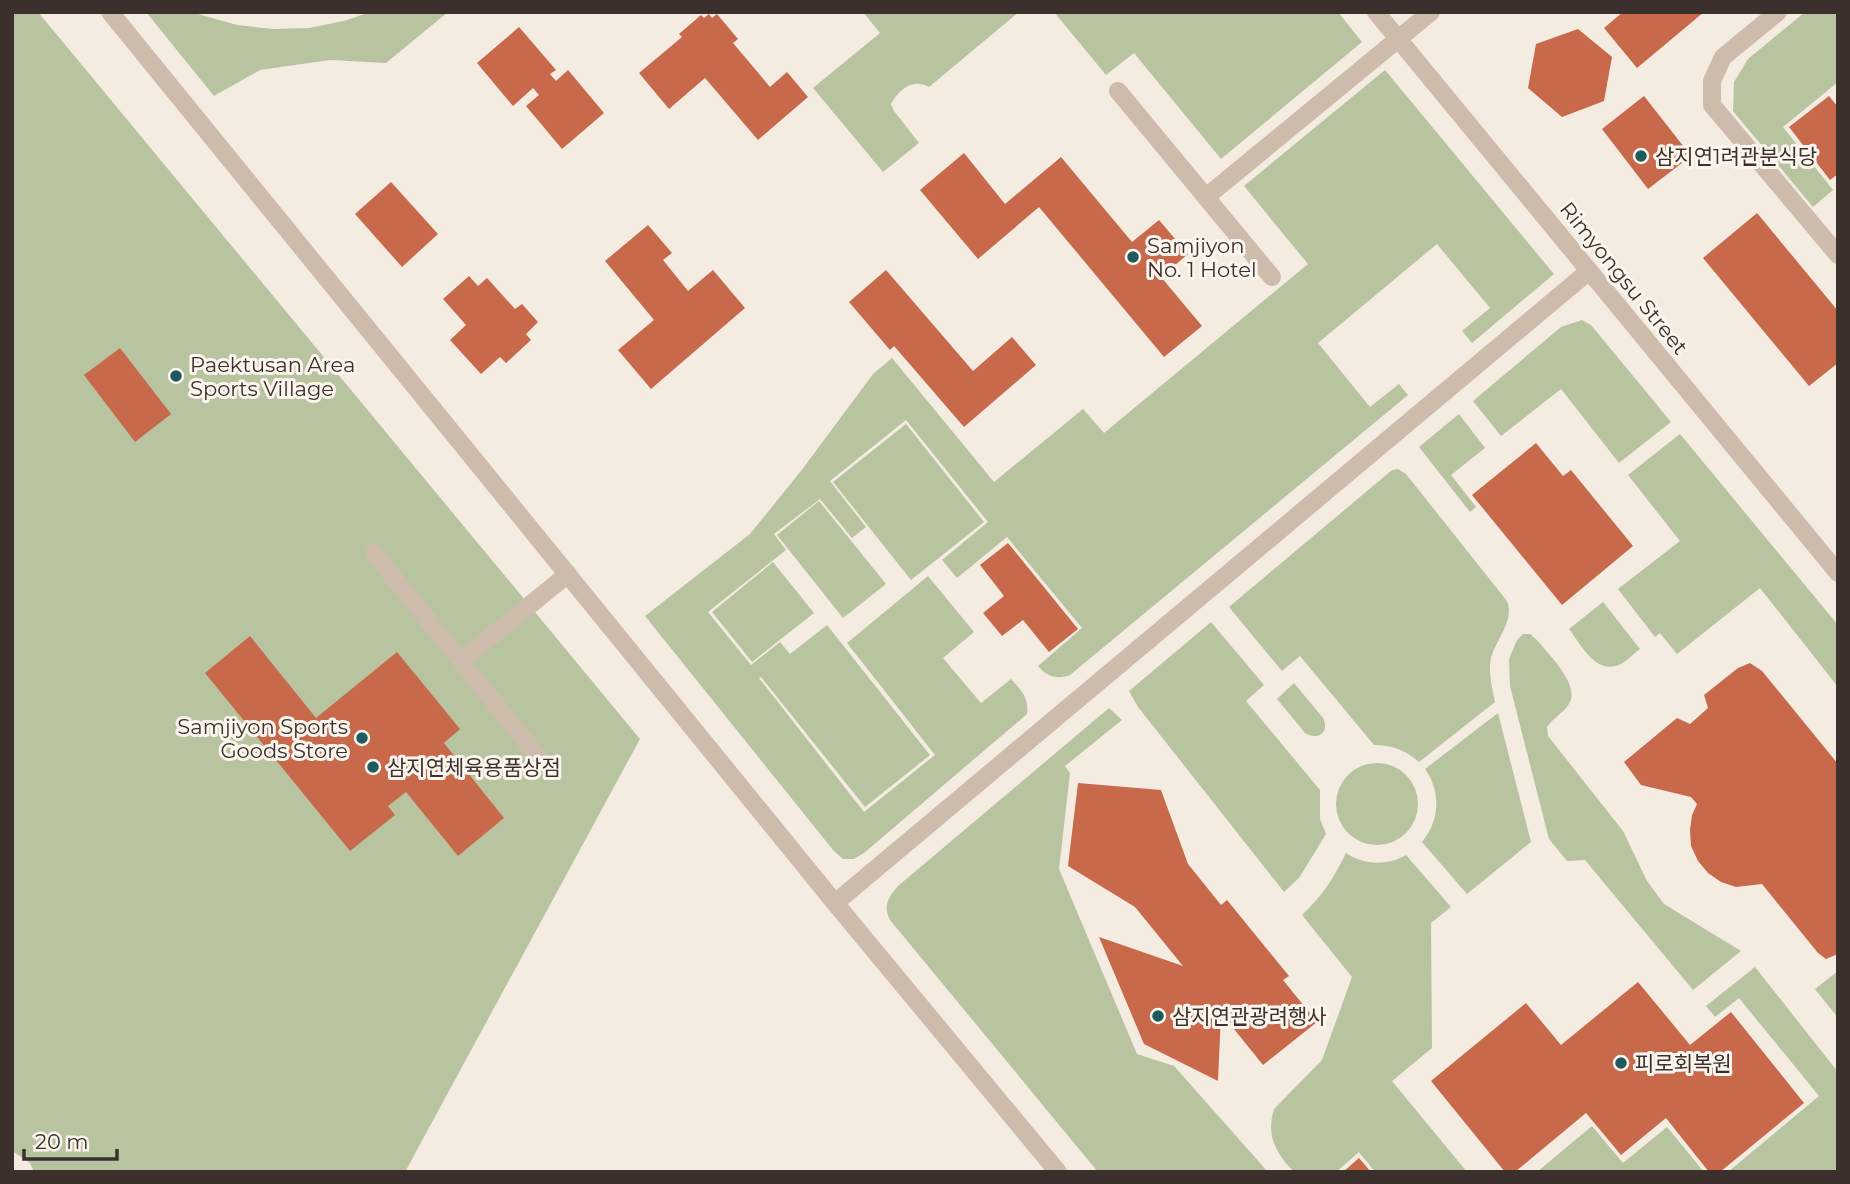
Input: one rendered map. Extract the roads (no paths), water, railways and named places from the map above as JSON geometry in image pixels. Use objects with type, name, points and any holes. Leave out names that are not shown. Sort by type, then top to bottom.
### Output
[{"type":"street","points":[[110,12],[835,903],[1058,1172]]},
{"type":"street","name":"Rimyongsu Street","points":[[1376,12],[1838,573]]},
{"type":"street","points":[[1206,197],[1431,12]]},
{"type":"street","points":[[1778,12],[1723,57],[1712,81],[1712,105],[1838,255]]},
{"type":"street","points":[[1118,91],[1272,277]]},
{"type":"street","points":[[835,903],[1589,271]]},
{"type":"street","points":[[374,553],[540,759]]},
{"type":"street","points":[[461,661],[568,574]]},
{"type":"place","name":"삼지연1려관분식당","points":[[1641,156]]},
{"type":"place","name":"Samjiyon No. 1 Hotel","points":[[1133,257]]},
{"type":"place","name":"Paektusan Area Sports Village","points":[[176,376]]},
{"type":"place","name":"Samjiyon Sports Goods Store","points":[[362,738]]},
{"type":"place","name":"삼지연체육용품상점","points":[[373,767]]},
{"type":"place","name":"삼지연관광려행사","points":[[1158,1016]]},
{"type":"place","name":"피로회복원","points":[[1621,1063]]}]
